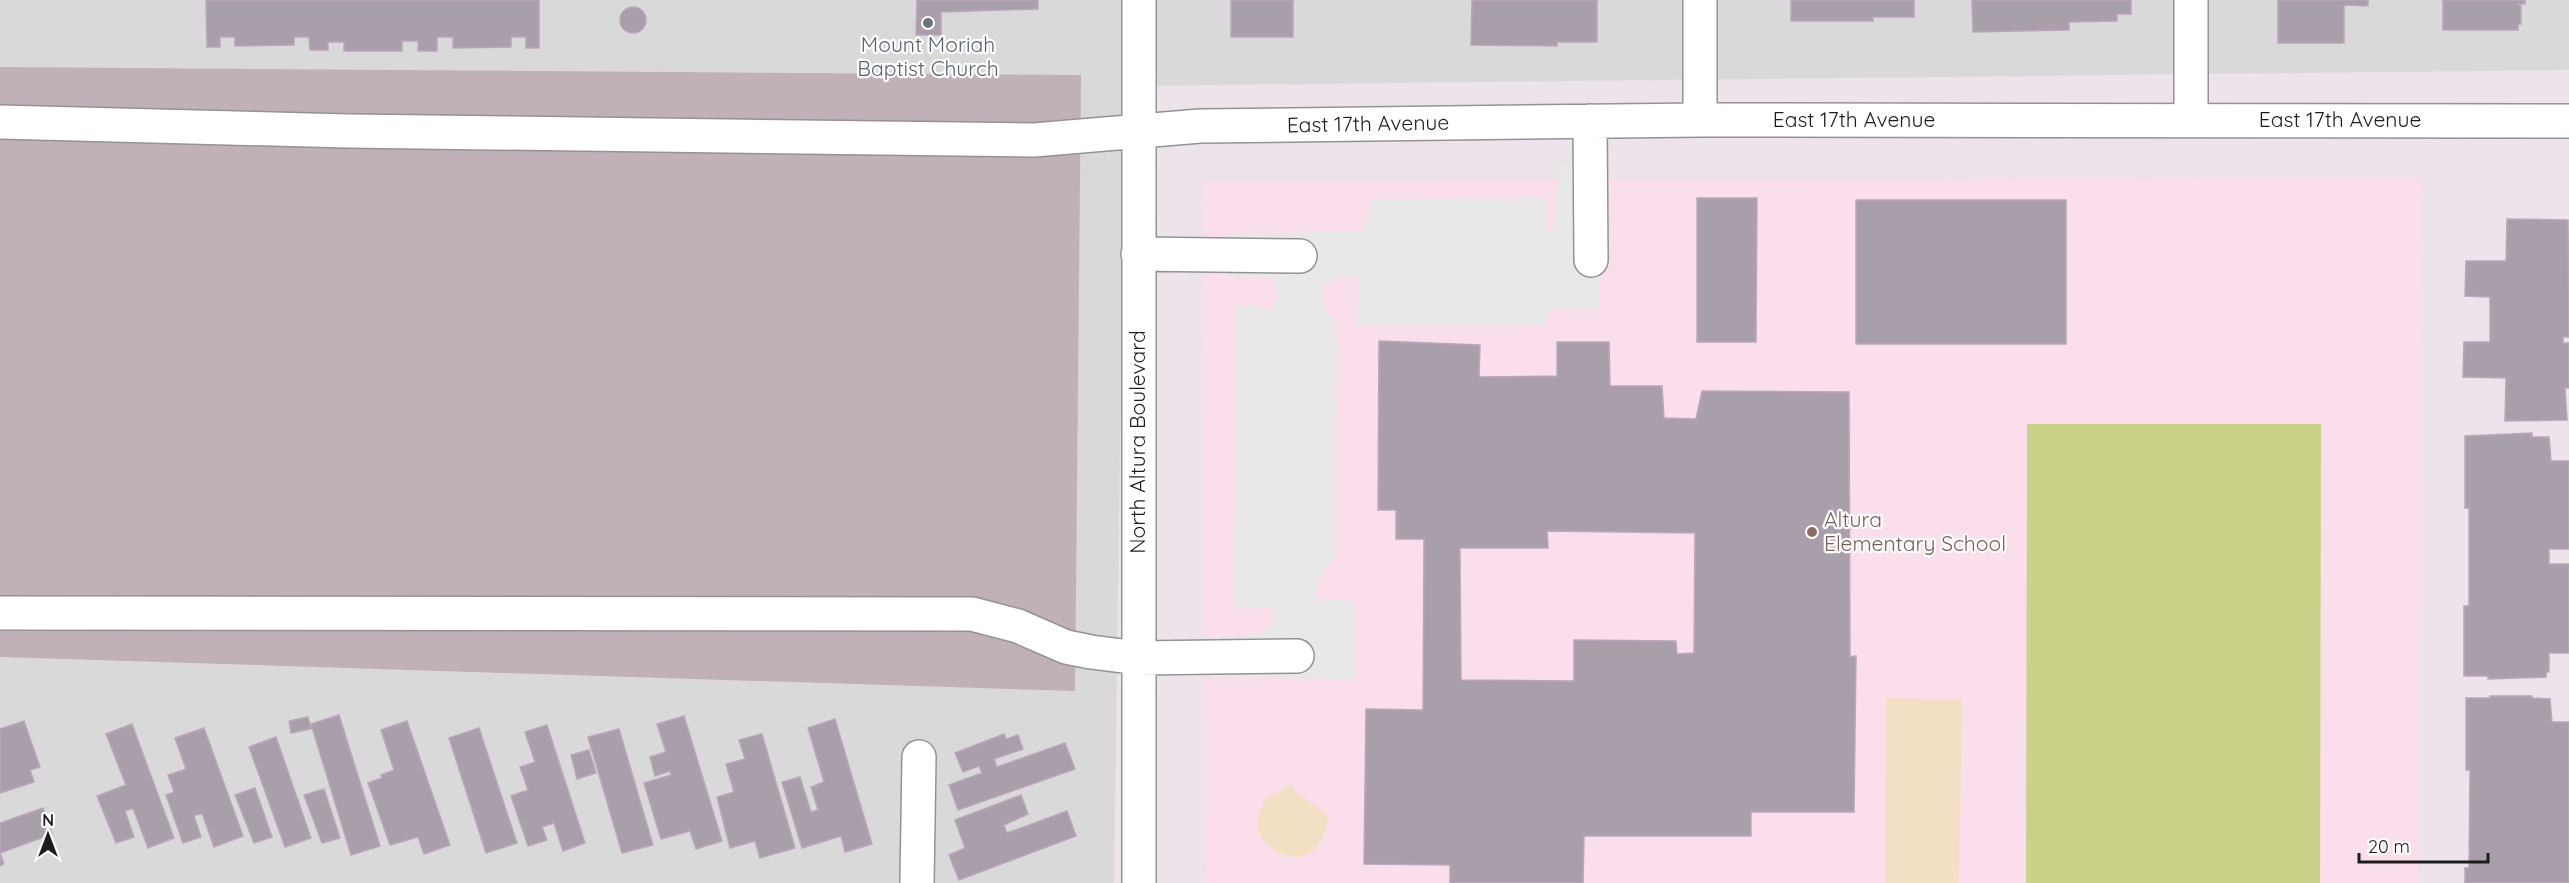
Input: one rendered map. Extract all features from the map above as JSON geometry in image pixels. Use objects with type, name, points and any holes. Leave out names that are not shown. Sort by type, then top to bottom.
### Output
[{"type":"street","name":"North Altura Boulevard","points":[[1139,0],[1139,883]]},
{"type":"street","points":[[1700,0],[1700,120]]},
{"type":"street","points":[[2191,0],[2191,119]]},
{"type":"street","name":"East 17th Avenue","points":[[0,122],[348,132],[1034,140],[1200,126],[1700,120],[2569,121]]},
{"type":"street","points":[[1590,122],[1591,260]]},
{"type":"street","points":[[1138,254],[1300,256]]},
{"type":"street","points":[[0,613],[972,615],[1018,626],[1066,648],[1138,658],[1297,656]]},
{"type":"street","points":[[917,883],[919,757]]},
{"type":"shaded area","points":[[0,0],[2569,0],[2569,70],[1125,86],[1114,883],[0,883]]},
{"type":"shaded area","points":[[0,67],[1081,75],[1075,691],[0,657]]},
{"type":"shaded area","points":[[1559,164],[1601,164],[1600,309],[1547,309],[1546,325],[1358,325],[1359,278],[1342,276],[1327,283],[1320,292],[1326,310],[1335,322],[1337,352],[1335,555],[1317,582],[1318,599],[1353,601],[1353,679],[1193,677],[1194,638],[1262,634],[1274,622],[1272,608],[1234,607],[1236,304],[1271,309],[1279,298],[1271,277],[1221,276],[1221,235],[1361,231],[1370,219],[1371,199],[1545,198],[1545,232],[1552,229],[1556,217]]},
{"type":"shaded area","name":"Altura Elementary School","points":[[2422,177],[2419,883],[1205,883],[1202,181]]},
{"type":"shaded area","points":[[1886,698],[1962,700],[1959,883],[1885,883]]},
{"type":"shaded area","points":[[1291,785],[1328,817],[1324,834],[1315,849],[1298,857],[1290,857],[1269,846],[1258,827],[1264,800]]},
{"type":"green space","points":[[2027,424],[2321,424],[2320,883],[2026,883]]},
{"type":"building","points":[[206,0],[539,0],[539,48],[526,48],[526,37],[511,37],[511,47],[453,48],[453,37],[437,37],[437,51],[418,51],[418,41],[402,41],[402,51],[344,51],[344,42],[328,42],[328,50],[310,50],[309,37],[294,37],[294,45],[235,46],[235,37],[220,37],[220,47],[207,47]]},
{"type":"building","name":"Mount Moriah Baptist Church","points":[[917,0],[1038,0],[1038,9],[941,12],[941,35],[916,35]]},
{"type":"building","points":[[1231,0],[1293,0],[1293,37],[1231,37]]},
{"type":"building","points":[[1472,0],[1597,0],[1597,42],[1557,42],[1557,46],[1471,45]]},
{"type":"building","points":[[1791,0],[1914,0],[1914,17],[1873,17],[1873,21],[1791,21]]},
{"type":"building","points":[[1972,0],[2131,0],[2131,14],[2117,14],[2117,21],[2069,22],[2069,30],[1973,32]]},
{"type":"building","points":[[2278,0],[2368,0],[2368,6],[2344,5],[2344,43],[2278,43]]},
{"type":"building","points":[[2443,0],[2525,0],[2525,4],[2518,4],[2521,6],[2521,24],[2518,24],[2518,30],[2443,30]]},
{"type":"building","points":[[633,7],[642,11],[646,20],[642,29],[633,33],[624,29],[620,20],[624,11]]},
{"type":"building","points":[[1697,198],[1757,198],[1756,342],[1697,342]]},
{"type":"building","points":[[1856,200],[2066,200],[2066,344],[1856,344]]},
{"type":"building","points":[[2507,219],[2568,220],[2569,337],[2563,337],[2563,343],[2569,343],[2569,388],[2565,388],[2567,420],[2505,421],[2506,378],[2463,377],[2464,342],[2490,342],[2490,297],[2465,296],[2466,261],[2506,261]]},
{"type":"building","points":[[1379,341],[1480,345],[1479,377],[1557,376],[1557,342],[1609,342],[1610,386],[1662,386],[1664,418],[1696,419],[1702,391],[1849,392],[1850,657],[1856,656],[1854,812],[1751,812],[1751,836],[1584,836],[1583,883],[1450,883],[1450,865],[1364,864],[1366,709],[1423,710],[1424,539],[1396,539],[1396,510],[1378,510]],"holes":[[[1547,531],[1695,533],[1694,653],[1677,654],[1676,641],[1574,640],[1574,681],[1461,680],[1460,548],[1548,548]]]},
{"type":"building","points":[[2532,433],[2532,437],[2549,437],[2551,461],[2569,461],[2569,549],[2549,549],[2549,564],[2569,564],[2569,653],[2549,653],[2549,672],[2546,672],[2546,677],[2488,679],[2488,676],[2464,676],[2464,606],[2469,606],[2469,508],[2465,508],[2465,436]]},
{"type":"building","points":[[2490,696],[2532,696],[2532,698],[2550,699],[2552,722],[2569,722],[2569,883],[2465,883],[2465,868],[2469,868],[2470,770],[2466,770],[2466,698],[2490,698]]},
{"type":"building","points":[[339,715],[380,846],[351,855],[311,724]]},
{"type":"building","points":[[684,716],[722,841],[696,849],[690,831],[661,839],[644,783],[671,775],[670,771],[655,776],[650,757],[666,752],[657,724]]},
{"type":"building","points":[[308,717],[311,729],[291,733],[289,721]]},
{"type":"building","points":[[835,719],[872,844],[845,852],[841,836],[802,848],[782,782],[800,777],[811,812],[818,810],[811,787],[824,782],[808,728]]},
{"type":"building","points":[[24,721],[40,767],[30,770],[34,782],[0,793],[0,729]]},
{"type":"building","points":[[407,721],[450,845],[424,854],[418,837],[390,845],[368,783],[394,770],[381,730]]},
{"type":"building","points":[[132,724],[174,838],[148,848],[133,808],[125,811],[134,837],[116,843],[97,796],[126,785],[106,734]]},
{"type":"building","points":[[547,725],[585,843],[563,851],[554,823],[542,827],[547,840],[528,846],[511,796],[528,790],[520,767],[535,762],[525,732]]},
{"type":"building","points":[[204,728],[243,836],[214,847],[202,813],[194,816],[201,837],[183,843],[166,795],[174,792],[168,775],[186,769],[175,738]]},
{"type":"building","points":[[479,728],[517,843],[486,853],[449,738]]},
{"type":"building","points":[[619,729],[653,845],[622,853],[588,737]]},
{"type":"building","points":[[762,734],[795,848],[760,858],[755,841],[730,848],[717,797],[734,792],[726,764],[745,759],[739,740]]},
{"type":"building","points":[[1004,734],[1006,739],[1018,735],[1023,749],[994,759],[997,767],[1065,743],[1075,769],[958,810],[949,785],[982,773],[979,766],[963,772],[955,753]]},
{"type":"building","points":[[276,737],[311,838],[285,847],[249,747]]},
{"type":"building","points":[[589,750],[596,773],[577,779],[571,755]]},
{"type":"building","points":[[255,788],[272,837],[254,843],[235,795]]},
{"type":"building","points":[[324,789],[340,838],[322,843],[304,795]]},
{"type":"building","points":[[1021,795],[1028,814],[1004,825],[1007,833],[1067,811],[1076,836],[959,880],[949,855],[965,848],[955,820]]},
{"type":"building","points":[[43,808],[52,834],[0,853],[0,823]]},
{"type":"building","points":[[0,853],[4,864],[0,866]]},
{"type":"place","name":"Mount Moriah Baptist Church","points":[[928,23]]},
{"type":"place","name":"Altura Elementary School","points":[[1812,532]]}]
